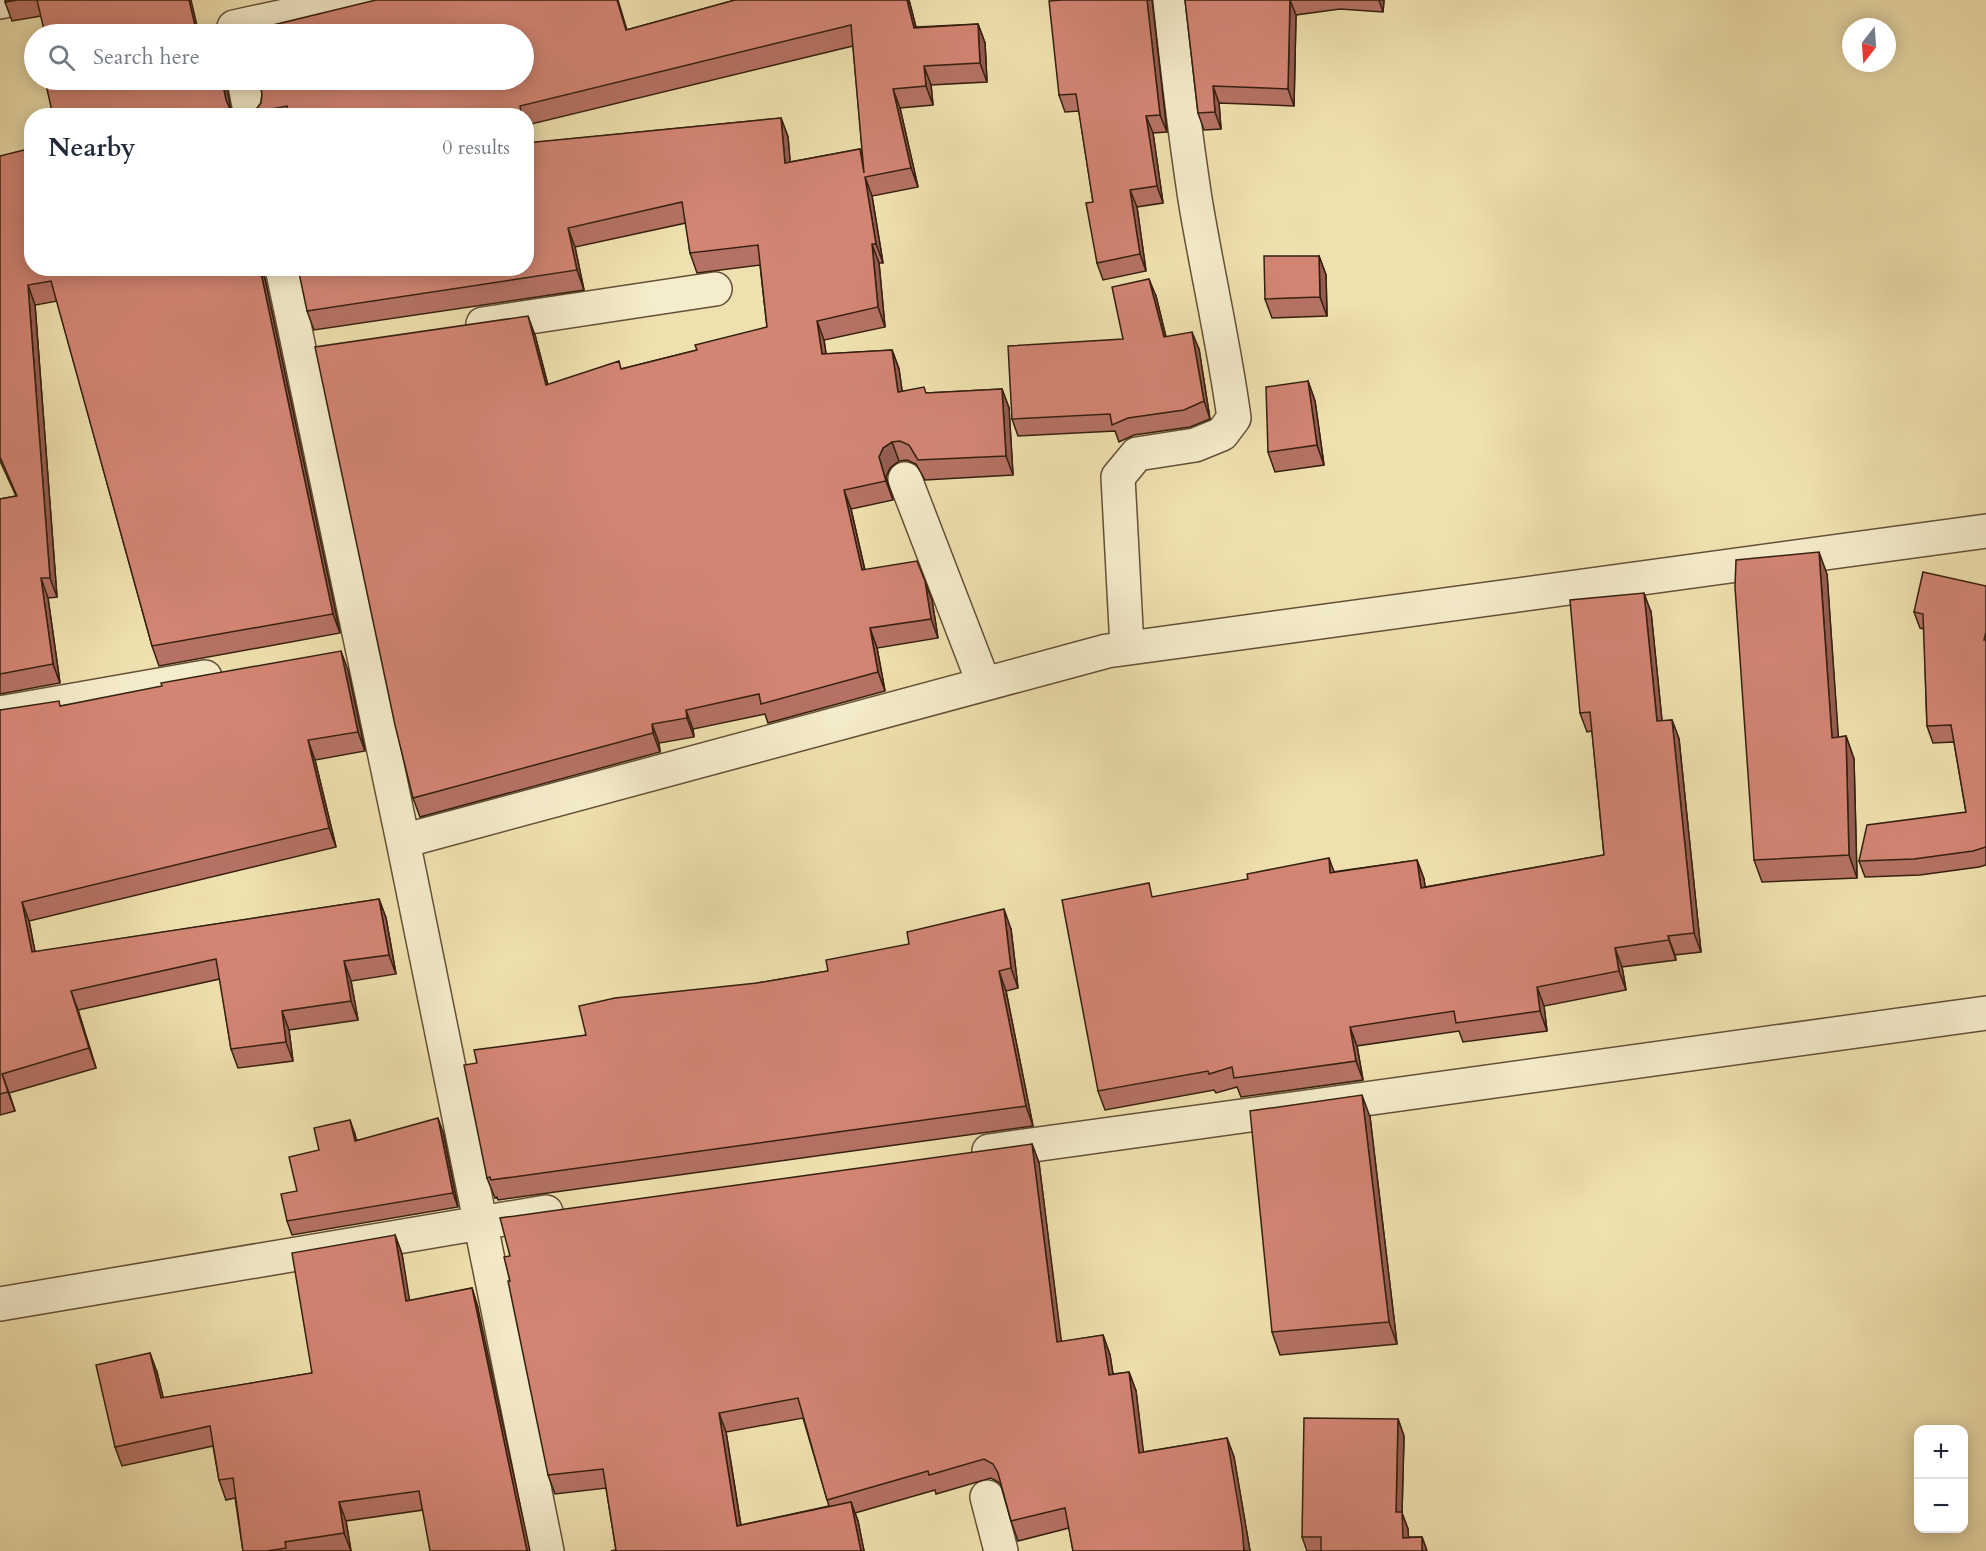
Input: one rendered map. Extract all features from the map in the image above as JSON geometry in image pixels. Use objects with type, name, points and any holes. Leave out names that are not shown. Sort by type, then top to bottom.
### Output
[{"type":"street","points":[[0,2],[8,0]]},
{"type":"street","points":[[232,20],[359,0]]},
{"type":"street","points":[[1127,647],[1118,477],[1137,454],[1195,445],[1222,434],[1233,418],[1224,344],[1196,200],[1178,79],[1170,0]]},
{"type":"street","points":[[246,90],[249,108]]},
{"type":"street","points":[[284,276],[403,841],[547,1551]]},
{"type":"street","points":[[449,328],[715,289]]},
{"type":"street","points":[[299,351],[334,346]]},
{"type":"street","points":[[905,479],[984,684]]},
{"type":"street","points":[[403,841],[1127,647],[1986,531]]},
{"type":"street","points":[[327,654],[363,648]]},
{"type":"street","points":[[0,713],[233,672]]},
{"type":"street","points":[[955,1155],[1986,1013]]},
{"type":"street","points":[[0,1304],[479,1222],[571,1209]]},
{"type":"street","points":[[987,1497],[1001,1551]]},
{"type":"building","points":[[37,0],[189,0],[195,24],[43,24]]},
{"type":"building","points":[[376,0],[617,0],[626,30],[735,0],[907,0],[914,28],[978,24],[980,63],[924,66],[926,86],[893,89],[911,168],[865,177],[876,244],[872,244],[878,307],[817,321],[822,354],[892,350],[898,392],[924,387],[926,393],[1002,389],[1006,456],[918,460],[909,445],[900,441],[892,442],[883,448],[879,457],[886,481],[844,490],[862,570],[917,561],[925,581],[931,619],[870,628],[878,672],[761,704],[759,694],[686,710],[687,718],[652,724],[653,733],[413,798],[395,725],[315,347],[528,316],[546,385],[619,361],[621,369],[697,350],[695,345],[767,327],[758,245],[690,253],[682,202],[568,228],[577,270],[307,311],[300,276],[534,276],[534,142],[781,118],[785,163],[860,149],[864,173],[851,25],[520,106],[520,108],[287,108],[287,106],[257,108],[261,103],[261,90],[534,90],[534,24],[277,24]]},
{"type":"building","points":[[1147,0],[1160,115],[1146,116],[1157,186],[1130,190],[1140,254],[1097,263],[1086,203],[1093,202],[1076,94],[1059,95],[1049,1]]},
{"type":"building","points":[[1185,0],[1290,0],[1288,89],[1213,86],[1215,112],[1198,113]]},
{"type":"building","points":[[47,90],[224,90],[230,108],[51,108]]},
{"type":"building","points":[[24,150],[24,276],[262,276],[333,614],[152,646],[51,281],[28,285],[50,578],[41,578],[53,664],[0,674],[0,499],[17,496],[0,457],[0,156]]},
{"type":"building","points":[[1264,256],[1319,256],[1320,297],[1265,299]]},
{"type":"building","points":[[1149,279],[1164,337],[1192,332],[1204,401],[1184,410],[1128,418],[1112,425],[1110,414],[1012,419],[1008,346],[1123,339],[1112,287]]},
{"type":"building","points":[[1308,381],[1317,445],[1268,452],[1266,387]]},
{"type":"building","points":[[1819,552],[1832,738],[1846,736],[1849,855],[1754,860],[1735,587],[1736,560]]},
{"type":"building","points":[[1923,572],[1986,586],[1984,640],[1986,640],[1986,847],[1973,851],[1914,859],[1859,861],[1867,825],[1966,812],[1951,725],[1927,726],[1923,614],[1914,612]]},
{"type":"building","points":[[1644,593],[1657,721],[1672,720],[1694,933],[1668,936],[1669,940],[1615,948],[1619,971],[1537,987],[1540,1011],[1456,1023],[1454,1011],[1350,1027],[1356,1061],[1234,1078],[1232,1067],[1209,1074],[1208,1071],[1098,1091],[1062,900],[1149,883],[1152,897],[1248,879],[1247,874],[1329,858],[1330,873],[1417,860],[1421,888],[1604,855],[1590,712],[1580,713],[1570,600]]},
{"type":"building","points":[[341,651],[358,732],[308,740],[329,828],[22,902],[32,952],[379,899],[389,955],[344,961],[351,1001],[282,1011],[286,1042],[231,1049],[216,959],[71,991],[89,1048],[2,1074],[8,1092],[0,1094],[0,710],[59,701],[60,706],[162,686],[161,683]]},
{"type":"building","points":[[1004,909],[1011,968],[999,971],[1026,1106],[491,1180],[490,1177],[487,1178],[464,1065],[477,1063],[474,1050],[586,1035],[579,1006],[615,998],[757,983],[828,971],[826,960],[909,944],[907,932]]},
{"type":"building","points":[[1362,1095],[1389,1322],[1272,1332],[1250,1111]]},
{"type":"building","points":[[438,1118],[453,1193],[287,1221],[281,1194],[297,1191],[289,1157],[319,1150],[314,1128],[350,1120],[355,1141]]},
{"type":"building","points":[[1032,1144],[1057,1342],[1103,1335],[1109,1375],[1129,1372],[1139,1453],[1227,1438],[1244,1551],[1073,1551],[1065,1508],[1011,1521],[998,1473],[993,1464],[984,1459],[929,1475],[928,1471],[827,1500],[798,1398],[719,1413],[737,1526],[851,1502],[861,1551],[611,1551],[616,1550],[603,1469],[548,1475],[508,1281],[510,1281],[504,1257],[510,1256],[500,1218]]},
{"type":"building","points":[[395,1235],[406,1301],[472,1288],[527,1551],[430,1551],[419,1491],[339,1502],[344,1533],[285,1542],[286,1548],[243,1551],[233,1478],[219,1480],[210,1426],[115,1447],[96,1365],[150,1353],[161,1398],[312,1373],[292,1253]]},
{"type":"building","points":[[1304,1418],[1398,1419],[1396,1512],[1402,1512],[1403,1538],[1422,1537],[1422,1551],[1321,1551],[1321,1537],[1302,1537]]}]
